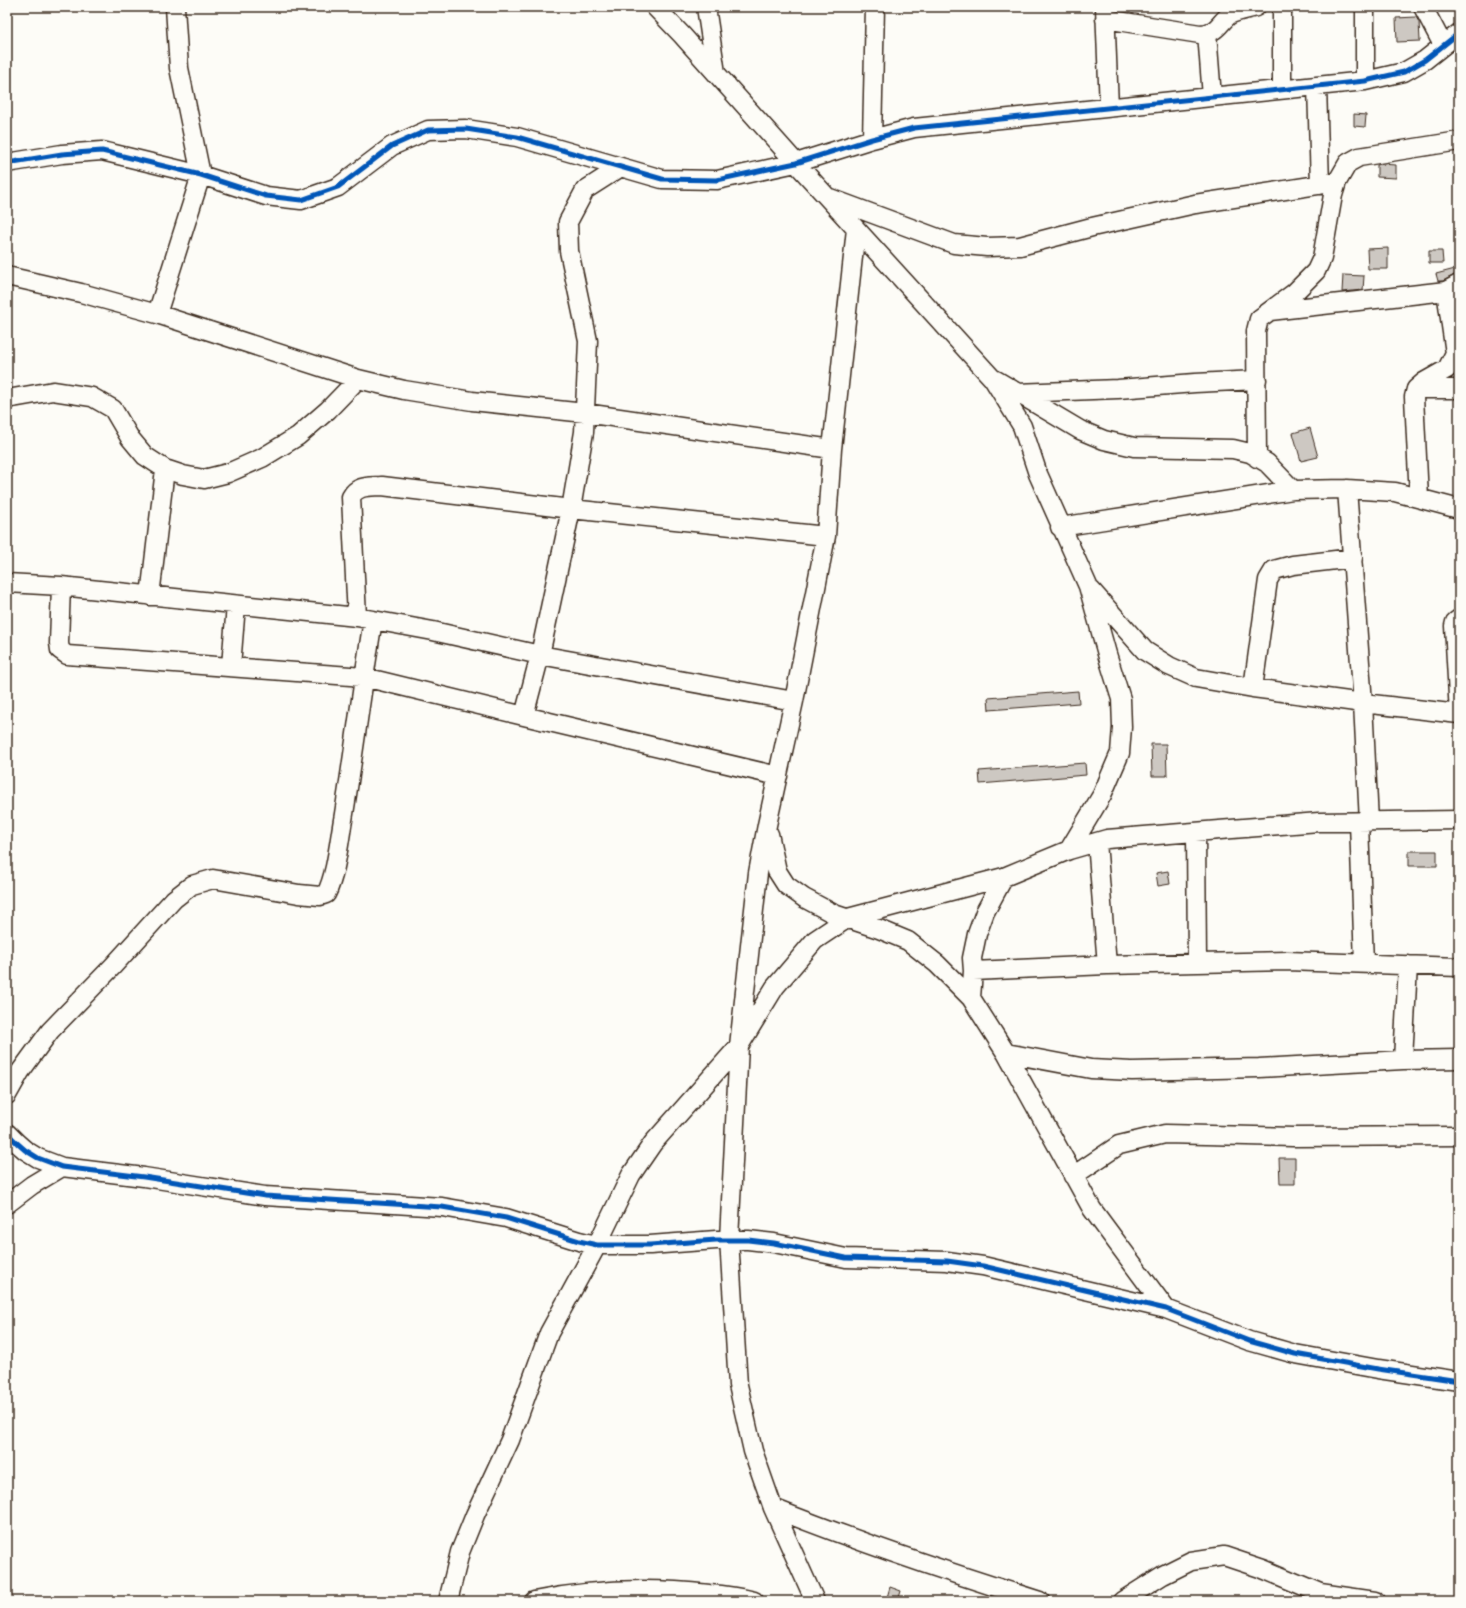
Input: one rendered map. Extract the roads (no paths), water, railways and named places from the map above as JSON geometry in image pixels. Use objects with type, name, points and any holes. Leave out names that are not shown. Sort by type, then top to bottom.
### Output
[{"type":"street","points":[[157,314],[201,175],[179,68],[175,7]]},
{"type":"street","points":[[655,7],[993,379],[1022,426],[1038,474],[1060,527],[1088,586],[1121,699],[1122,727],[1120,753],[1102,794],[1069,850]]},
{"type":"street","points":[[706,7],[716,73]]},
{"type":"street","points":[[872,139],[875,7]]},
{"type":"street","points":[[1109,108],[1105,13],[1200,34],[1214,30],[1228,11],[1256,7]]},
{"type":"street","points":[[1282,7],[1282,89]]},
{"type":"street","points":[[1365,7],[1365,80]]},
{"type":"street","points":[[1423,7],[1444,45]]},
{"type":"street","points":[[1207,33],[1212,97]]},
{"type":"street","points":[[7,163],[62,154],[102,151],[201,175],[266,196],[301,200],[338,187],[392,146],[428,130],[458,130],[517,137],[662,179],[717,180],[796,163],[872,139],[914,128],[1365,80],[1404,72],[1425,60],[1459,34]]},
{"type":"street","points":[[1317,86],[1320,185]]},
{"type":"street","points":[[1257,458],[1256,331],[1259,319],[1294,293],[1316,271],[1322,258],[1333,195],[1348,163],[1359,157],[1459,141]]},
{"type":"street","points":[[524,716],[540,655],[571,509],[584,432],[584,413],[588,370],[588,341],[569,251],[568,222],[585,190],[621,167]]},
{"type":"street","points":[[827,197],[954,244],[987,247],[1020,246],[1092,227],[1195,204],[1338,182]]},
{"type":"street","points":[[815,1601],[773,1508],[753,1451],[738,1384],[729,1239],[739,1046],[758,873],[794,701],[826,536],[832,449],[856,229]]},
{"type":"street","points":[[7,276],[81,293],[157,314],[358,378],[404,390],[472,401],[584,413],[832,449]]},
{"type":"street","points":[[1268,311],[1453,288],[1455,353],[1447,369],[1424,382],[1416,389],[1414,397],[1419,498]]},
{"type":"street","points":[[7,399],[53,391],[92,397],[114,409],[130,438],[144,456],[165,469],[183,475],[204,479],[228,473],[262,458],[298,436],[328,410],[358,378]]},
{"type":"street","points":[[993,379],[1080,430],[1104,440],[1134,447],[1233,449],[1250,453],[1267,463],[1293,490]]},
{"type":"street","points":[[1017,393],[1118,389],[1257,380]]},
{"type":"street","points":[[1416,389],[1459,389]]},
{"type":"street","points":[[150,596],[165,469]]},
{"type":"street","points":[[7,1095],[20,1072],[50,1031],[113,966],[174,899],[192,885],[213,879],[299,894],[320,896],[326,894],[330,887],[337,852],[364,677],[365,619],[351,497],[354,492],[360,488],[382,486],[571,509],[826,536]]},
{"type":"street","points":[[1060,527],[1293,490],[1347,489],[1395,492],[1459,509]]},
{"type":"street","points":[[1347,489],[1363,703],[1364,964]]},
{"type":"street","points":[[1253,688],[1268,580],[1274,570],[1293,565],[1353,558]]},
{"type":"street","points":[[7,583],[61,586],[365,619],[433,631],[540,655],[794,701]]},
{"type":"street","points":[[61,586],[59,643],[60,650],[67,654],[364,677],[778,776]]},
{"type":"street","points":[[1088,586],[1145,651],[1169,666],[1196,678],[1253,688],[1459,714],[1454,626],[1455,622],[1459,619]]},
{"type":"street","points":[[231,666],[236,605]]},
{"type":"street","points":[[448,1601],[460,1552],[474,1515],[510,1440],[549,1333],[597,1245],[631,1175],[653,1142],[739,1046],[775,987],[815,940],[848,918],[1004,877],[1069,850],[1107,839],[1319,822],[1459,820]]},
{"type":"street","points":[[767,825],[777,871],[786,884],[810,901],[834,914],[879,929],[908,941],[937,964],[971,998],[1006,1053],[1092,1209],[1166,1309]]},
{"type":"street","points":[[1196,832],[1197,963]]},
{"type":"street","points":[[1097,842],[1107,965]]},
{"type":"street","points":[[971,998],[973,971],[972,958],[977,934],[985,912],[1004,877]]},
{"type":"street","points":[[973,971],[1107,965],[1287,961],[1459,967]]},
{"type":"street","points":[[1403,1060],[1408,965]]},
{"type":"street","points":[[1006,1053],[1091,1069],[1132,1071],[1259,1068],[1403,1060],[1459,1060]]},
{"type":"street","points":[[7,1133],[16,1144],[25,1150],[38,1158],[62,1167],[144,1177],[265,1196],[442,1207],[506,1218],[579,1241],[597,1245],[650,1245],[729,1239],[748,1240],[774,1243],[846,1258],[947,1261],[982,1266],[1166,1309],[1249,1341],[1295,1354],[1378,1369],[1459,1381]]},
{"type":"street","points":[[1074,1176],[1119,1146],[1165,1134],[1459,1136]]},
{"type":"street","points":[[7,1204],[32,1185],[62,1167]]},
{"type":"street","points":[[773,1508],[833,1532],[952,1574],[1040,1601]]},
{"type":"street","points":[[1122,1601],[1163,1575],[1191,1561],[1224,1556],[1263,1569],[1320,1592],[1376,1601]]},
{"type":"street","points":[[534,1601],[567,1594],[630,1589],[684,1591],[740,1597],[754,1601]]}]
